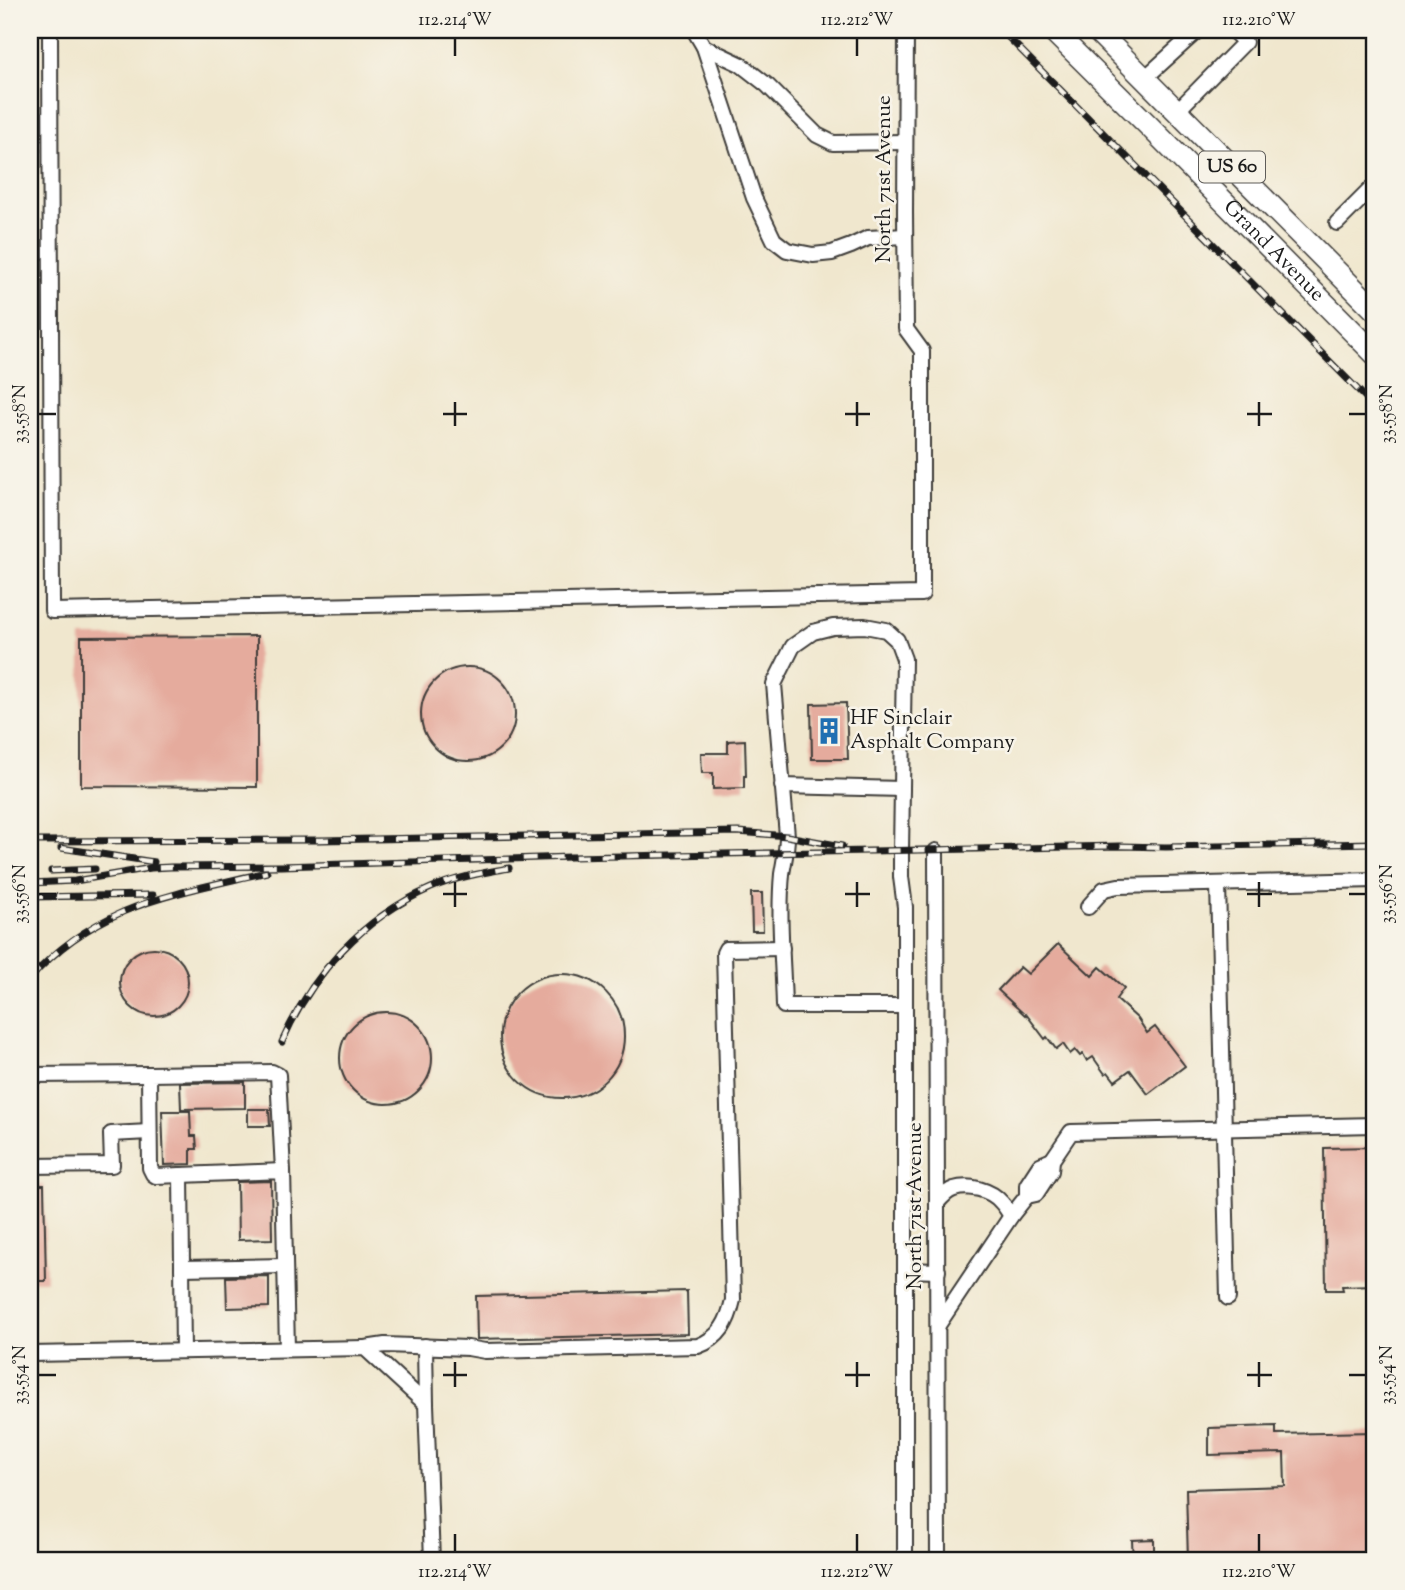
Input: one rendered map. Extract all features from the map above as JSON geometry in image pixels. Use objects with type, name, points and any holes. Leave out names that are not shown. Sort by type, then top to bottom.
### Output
[{"type":"highway","name":"Grand Avenue","points":[[1052,30],[1149,124],[1375,354]]},
{"type":"highway","name":"Grand Avenue","points":[[1096,30],[1372,307]]},
{"type":"highway","points":[[1345,324],[1372,307]]},
{"type":"lane","name":"North 71st Avenue","points":[[50,30],[52,611],[922,594],[922,351],[906,329],[906,30]]},
{"type":"lane","points":[[694,30],[704,47],[754,198],[774,240],[787,250],[813,255],[832,253],[868,238],[905,236]]},
{"type":"lane","points":[[1145,78],[1198,30]]},
{"type":"lane","points":[[1177,111],[1245,42],[1232,30]]},
{"type":"lane","points":[[704,47],[740,64],[767,85],[817,135],[833,143],[905,142]]},
{"type":"lane","points":[[1337,223],[1375,186]]},
{"type":"lane","name":"North 71st Avenue","points":[[905,1006],[784,1006],[782,874],[786,836],[774,684],[793,646],[813,632],[833,627],[865,626],[886,630],[897,640],[904,659],[901,877],[905,907],[905,1006],[905,1560]]},
{"type":"lane","points":[[782,786],[902,789]]},
{"type":"lane","name":"North 71st Avenue","points":[[936,851],[938,1560]]},
{"type":"lane","points":[[1088,907],[1104,889],[1118,886],[1375,880]]},
{"type":"lane","points":[[1218,884],[1228,1298]]},
{"type":"lane","points":[[30,1354],[365,1348],[385,1345],[485,1351],[698,1346],[713,1338],[728,1320],[733,1300],[724,953],[726,949],[735,948],[782,948]]},
{"type":"lane","points":[[30,1075],[272,1072],[278,1075],[287,1349]]},
{"type":"lane","points":[[149,1074],[150,1168],[153,1174],[283,1171]]},
{"type":"lane","points":[[938,1325],[1011,1216],[1027,1196],[1037,1194],[1051,1171],[1052,1160],[1071,1132],[1375,1125]]},
{"type":"lane","points":[[30,1166],[112,1165],[111,1134],[149,1132]]},
{"type":"lane","points":[[181,1175],[183,1351]]},
{"type":"lane","points":[[937,1203],[954,1189],[982,1189],[1000,1200],[1011,1216]]},
{"type":"lane","points":[[182,1268],[285,1266]]},
{"type":"lane","points":[[905,1270],[937,1271]]},
{"type":"lane","points":[[425,1346],[432,1560]]},
{"type":"lane","points":[[365,1348],[426,1404]]},
{"type":"building","points":[[257,636],[257,787],[81,786],[81,637]]},
{"type":"building","points":[[468,667],[486,670],[501,681],[512,696],[515,714],[512,732],[501,747],[486,758],[468,761],[450,758],[435,747],[424,732],[421,714],[424,696],[435,681],[450,670]]},
{"type":"building","name":"HF Sinclair Asphalt Company","points":[[846,703],[848,759],[812,759],[811,704]]},
{"type":"building","points":[[745,740],[744,788],[713,789],[713,773],[702,773],[701,753],[728,753],[728,741]]},
{"type":"building","points":[[751,893],[762,893],[763,931],[752,931]]},
{"type":"building","points":[[1058,944],[1092,976],[1100,967],[1124,988],[1116,999],[1138,1019],[1147,1033],[1155,1027],[1185,1066],[1148,1094],[1130,1070],[1115,1081],[1108,1072],[1105,1074],[1093,1057],[1087,1061],[1083,1054],[1080,1056],[1075,1050],[1070,1054],[1063,1044],[1056,1049],[1047,1037],[1045,1039],[1026,1014],[998,990],[1020,967],[1028,974]]},
{"type":"building","points":[[154,948],[167,951],[178,958],[185,969],[188,982],[185,995],[178,1006],[167,1013],[154,1016],[141,1013],[130,1006],[123,995],[120,982],[123,969],[130,958],[141,951]]},
{"type":"building","points":[[562,974],[586,979],[606,992],[619,1012],[624,1036],[619,1060],[606,1080],[586,1093],[562,1098],[538,1093],[518,1080],[505,1060],[500,1036],[505,1012],[518,992],[538,979]]},
{"type":"building","points":[[386,1012],[404,1015],[419,1025],[429,1040],[432,1058],[429,1076],[419,1091],[404,1101],[386,1104],[368,1101],[353,1091],[343,1076],[340,1058],[343,1040],[353,1025],[368,1015]]},
{"type":"building","points":[[245,1082],[245,1108],[181,1109],[180,1083]]},
{"type":"building","points":[[248,1109],[269,1109],[270,1126],[248,1126]]},
{"type":"building","points":[[162,1111],[190,1111],[191,1136],[196,1136],[197,1149],[191,1149],[191,1164],[164,1165]]},
{"type":"building","points":[[1375,1147],[1375,1285],[1342,1286],[1343,1290],[1326,1290],[1324,1148]]},
{"type":"building","points":[[271,1181],[272,1239],[238,1240],[237,1182]]},
{"type":"building","points":[[30,1185],[44,1185],[46,1281],[30,1281]]},
{"type":"building","points":[[269,1276],[269,1307],[227,1308],[226,1277]]},
{"type":"building","points":[[687,1291],[688,1334],[477,1339],[476,1296]]},
{"type":"building","points":[[1276,1426],[1276,1434],[1375,1432],[1375,1560],[1188,1560],[1186,1489],[1285,1486],[1284,1453],[1209,1455],[1209,1428]]},
{"type":"building","points":[[1154,1539],[1154,1560],[1133,1560],[1132,1540]]},
{"type":"railway","points":[[1001,30],[1375,407]]},
{"type":"railway","points":[[30,841],[320,840],[738,832],[787,836],[842,846]]},
{"type":"railway","points":[[30,883],[75,881],[171,867],[1375,843]]},
{"type":"railway","points":[[61,848],[154,862]]},
{"type":"railway","points":[[282,1042],[308,993],[324,971],[361,932],[383,915],[406,900],[440,884],[509,868]]},
{"type":"railway","points":[[51,871],[95,869]]},
{"type":"railway","points":[[30,979],[55,954],[110,918],[169,896],[267,872]]},
{"type":"railway","points":[[30,897],[153,895]]},
{"type":"place","name":"HF Sinclair Asphalt Company","points":[[829,731]]}]
